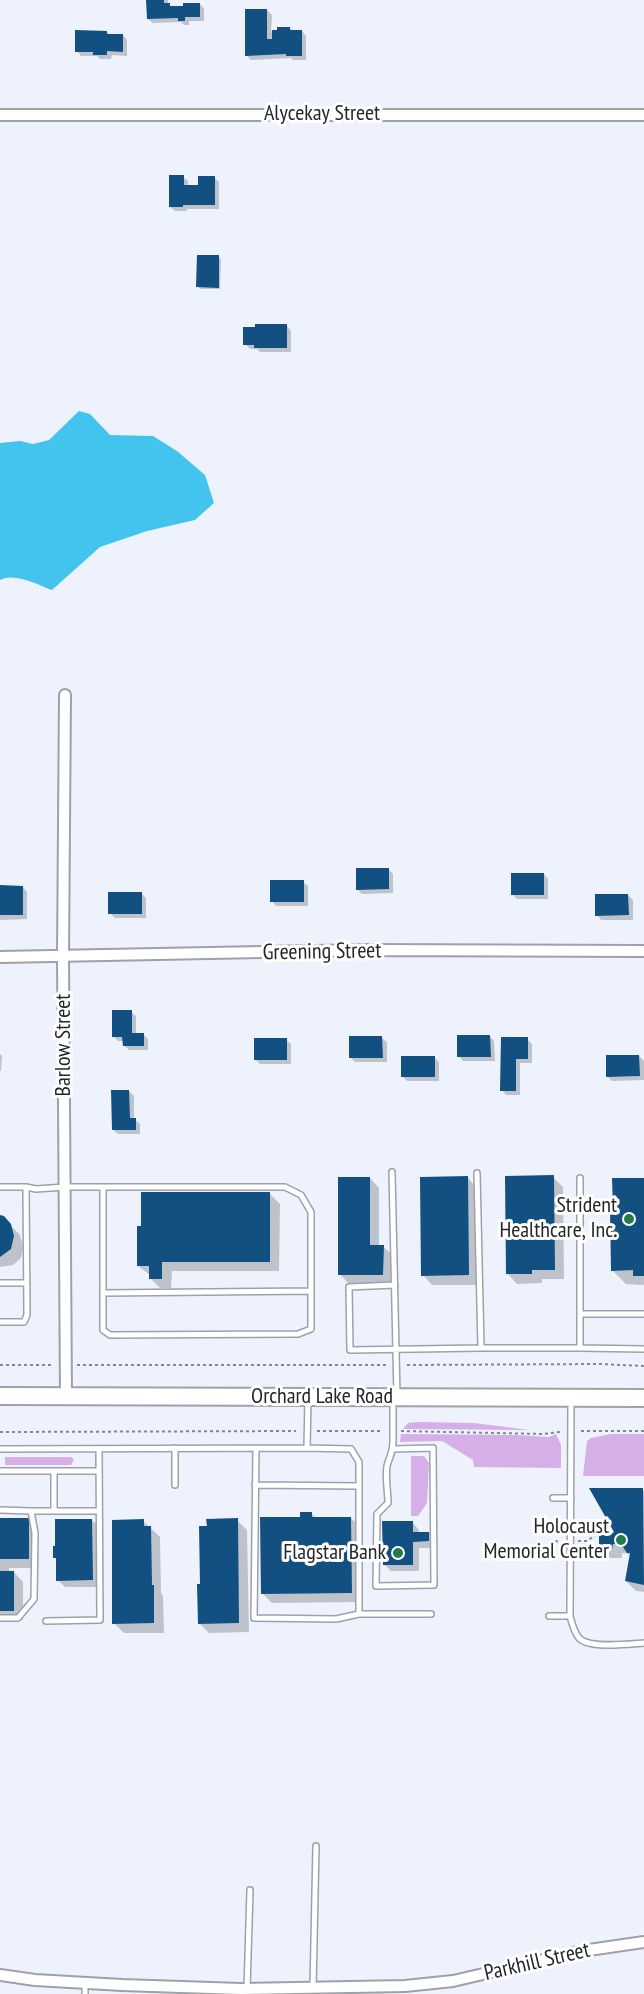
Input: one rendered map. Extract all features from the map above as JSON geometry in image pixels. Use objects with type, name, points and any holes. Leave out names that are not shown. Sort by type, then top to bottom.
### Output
[{"type":"main road","name":"Orchard Lake Road","points":[[0,1396],[644,1398]]},
{"type":"street","name":"Alycekay Street","points":[[0,115],[644,115]]},
{"type":"street","name":"Barlow Street","points":[[64,695],[66,1396]]},
{"type":"street","name":"Greening Street","points":[[0,957],[367,950],[644,951]]},
{"type":"street","name":"Parkhill Street","points":[[0,1975],[85,1989],[405,1986],[453,1981],[582,1951],[644,1942]]},
{"type":"lane","points":[[392,1172],[397,1365],[393,1431],[393,1449],[393,1454],[387,1466],[388,1503],[376,1514],[376,1586],[434,1585],[433,1449],[393,1449]]},
{"type":"lane","points":[[477,1173],[481,1348]]},
{"type":"lane","points":[[580,1178],[580,1348]]},
{"type":"lane","points":[[0,1187],[36,1189],[65,1187],[103,1187],[285,1187],[301,1195],[310,1212],[311,1329],[298,1334],[110,1335],[103,1329],[103,1187]]},
{"type":"lane","points":[[0,1322],[24,1322],[27,1315],[26,1187]]},
{"type":"lane","points":[[0,1283],[27,1282]]},
{"type":"lane","points":[[395,1285],[349,1287],[350,1350],[644,1348]]},
{"type":"lane","points":[[103,1293],[311,1291]]},
{"type":"lane","points":[[580,1314],[644,1314]]},
{"type":"lane","points":[[307,1448],[308,1397]]},
{"type":"lane","points":[[571,1398],[570,1616],[573,1628],[580,1640],[590,1644],[644,1643]]},
{"type":"lane","points":[[175,1448],[175,1485]]},
{"type":"lane","points":[[0,1449],[351,1449],[359,1462],[359,1614]]},
{"type":"lane","points":[[46,1620],[100,1620],[99,1449]]},
{"type":"lane","points":[[256,1449],[254,1618],[336,1619],[359,1614],[430,1614]]},
{"type":"lane","points":[[0,1471],[99,1471]]},
{"type":"lane","points":[[54,1471],[54,1511]]},
{"type":"lane","points":[[255,1485],[359,1486]]},
{"type":"lane","points":[[553,1498],[571,1498]]},
{"type":"lane","points":[[0,1510],[99,1511]]},
{"type":"lane","points":[[0,1618],[18,1618],[34,1599],[35,1533],[31,1511]]},
{"type":"lane","points":[[549,1616],[570,1616]]},
{"type":"lane","points":[[313,1988],[316,1846]]},
{"type":"lane","points":[[246,1989],[250,1890]]},
{"type":"path","points":[[0,1365],[600,1364],[644,1366]]},
{"type":"path","points":[[0,1432],[393,1431],[543,1434],[571,1431],[644,1431]]},
{"type":"shaded area","points":[[408,1423],[474,1423],[529,1430],[403,1429]]},
{"type":"shaded area","points":[[401,1434],[549,1437],[556,1434],[561,1445],[561,1468],[474,1467],[473,1460],[442,1441],[400,1442]]},
{"type":"shaded area","points":[[611,1434],[644,1434],[644,1476],[583,1476],[587,1441]]},
{"type":"shaded area","points":[[411,1456],[424,1456],[429,1463],[427,1503],[418,1516],[411,1516]]},
{"type":"shaded area","points":[[5,1457],[71,1457],[74,1460],[71,1465],[5,1465]]},
{"type":"water","points":[[79,411],[90,414],[110,435],[153,436],[177,451],[205,475],[214,503],[195,520],[147,531],[100,547],[52,590],[19,578],[0,580],[0,443],[20,441],[33,444],[49,440]]},
{"type":"building","points":[[146,0],[164,0],[164,3],[170,3],[170,6],[200,3],[200,17],[185,17],[185,21],[178,21],[178,18],[147,19]]},
{"type":"building","points":[[245,9],[267,9],[267,39],[272,39],[272,30],[277,30],[277,27],[302,30],[302,56],[286,56],[286,54],[245,56]]},
{"type":"building","points":[[75,30],[123,34],[123,52],[107,51],[107,55],[93,55],[93,52],[75,52]]},
{"type":"building","points":[[169,175],[184,175],[184,185],[198,185],[198,176],[215,176],[215,205],[169,207]]},
{"type":"building","points":[[197,255],[219,255],[219,288],[196,287]]},
{"type":"building","points":[[255,324],[287,324],[287,348],[254,348],[254,345],[243,345],[243,327],[255,327]]},
{"type":"building","points":[[356,868],[389,868],[389,889],[356,890]]},
{"type":"building","points":[[511,873],[544,873],[544,895],[511,895]]},
{"type":"building","points":[[270,880],[304,880],[304,902],[270,902]]},
{"type":"building","points":[[0,885],[23,886],[23,915],[0,915]]},
{"type":"building","points":[[108,892],[142,892],[142,914],[108,914]]},
{"type":"building","points":[[595,894],[628,894],[629,915],[595,916]]},
{"type":"building","points":[[112,1010],[132,1010],[132,1033],[144,1033],[144,1046],[123,1046],[122,1037],[112,1037]]},
{"type":"building","points":[[457,1035],[490,1035],[491,1057],[457,1057]]},
{"type":"building","points":[[349,1036],[382,1036],[383,1058],[349,1058]]},
{"type":"building","points":[[501,1037],[528,1037],[528,1059],[516,1059],[516,1091],[500,1091]]},
{"type":"building","points":[[254,1038],[287,1038],[287,1060],[254,1060]]},
{"type":"building","points":[[606,1055],[639,1055],[640,1076],[606,1077]]},
{"type":"building","points":[[401,1056],[435,1056],[435,1077],[401,1077]]},
{"type":"building","points":[[111,1090],[129,1090],[130,1118],[136,1118],[136,1130],[112,1130]]},
{"type":"building","points":[[554,1175],[555,1270],[532,1270],[532,1274],[506,1274],[505,1176]]},
{"type":"building","points":[[468,1176],[469,1275],[421,1276],[420,1177]]},
{"type":"building","points":[[338,1177],[370,1177],[370,1245],[384,1245],[383,1275],[338,1275]]},
{"type":"building","points":[[612,1178],[644,1178],[644,1276],[633,1276],[633,1270],[611,1271]]},
{"type":"building","points":[[141,1192],[270,1192],[270,1262],[162,1262],[162,1279],[149,1279],[149,1266],[137,1266],[137,1226],[141,1226]]},
{"type":"building","points":[[0,1215],[11,1224],[14,1236],[11,1249],[0,1257]]},
{"type":"building","name":"Holocaust Memorial Center","points":[[589,1488],[643,1488],[644,1585],[625,1581],[630,1553],[627,1553],[621,1544],[613,1544],[612,1549],[599,1549],[599,1535],[610,1535],[614,1532]]},
{"type":"building","points":[[300,1512],[312,1512],[312,1517],[351,1517],[352,1593],[261,1594],[260,1517],[300,1517]]},
{"type":"building","points":[[0,1518],[29,1518],[29,1559],[0,1559]]},
{"type":"building","points":[[238,1518],[239,1623],[198,1624],[199,1526],[207,1526],[206,1519]]},
{"type":"building","points":[[55,1519],[92,1519],[93,1580],[56,1581],[56,1558],[53,1558]]},
{"type":"building","points":[[144,1519],[144,1526],[151,1526],[154,1623],[112,1624],[112,1520]]},
{"type":"building","name":"Flagstar Bank","points":[[382,1521],[413,1521],[413,1532],[429,1532],[429,1541],[413,1542],[413,1565],[383,1565]]},
{"type":"building","points":[[0,1571],[14,1571],[14,1611],[0,1611]]},
{"type":"place","name":"Strident Healthcare, Inc.","points":[[629,1219]]},
{"type":"place","name":"Holocaust Memorial Center","points":[[621,1540]]},
{"type":"place","name":"Flagstar Bank","points":[[398,1553]]}]
